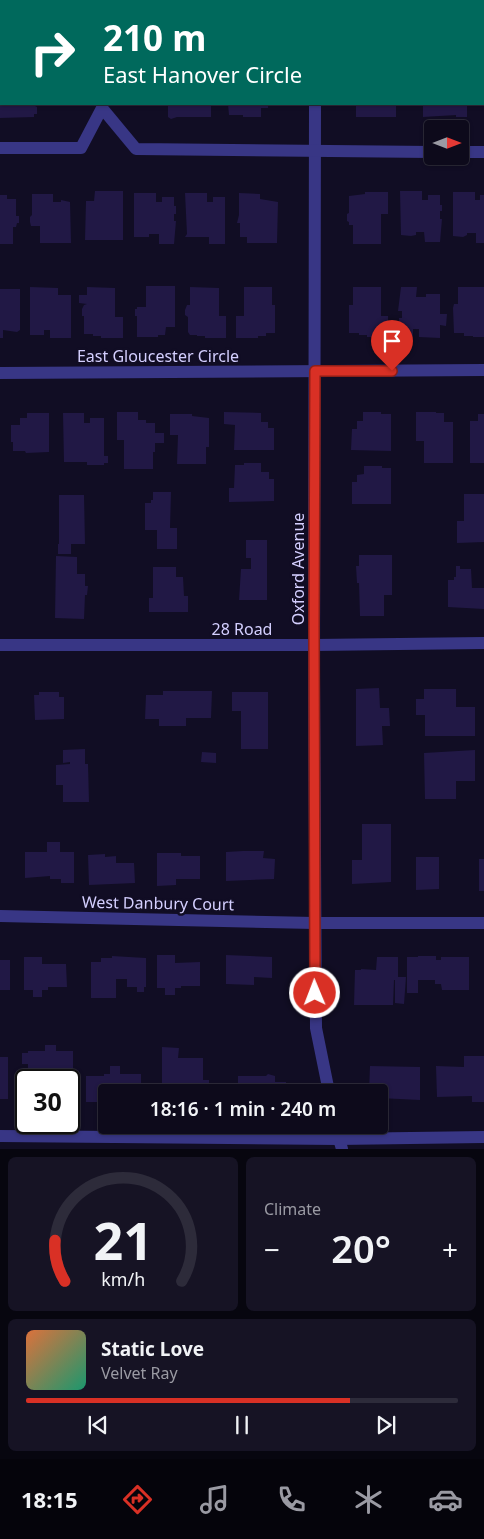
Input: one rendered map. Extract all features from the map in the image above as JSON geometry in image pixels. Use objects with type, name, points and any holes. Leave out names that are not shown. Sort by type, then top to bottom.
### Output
[{"type":"street","name":"Oxford Avenue","points":[[315,105],[314,923],[316,1028],[326,1084]]},
{"type":"street","points":[[0,148],[81,148],[102,108],[136,149],[424,152]]},
{"type":"street","points":[[469,152],[484,152]]},
{"type":"street","name":"East Gloucester Circle","points":[[0,373],[484,370]]},
{"type":"street","name":"28 Road","points":[[0,645],[484,643]]},
{"type":"street","name":"West Danbury Court","points":[[0,916],[314,923],[484,923]]},
{"type":"street","points":[[0,1136],[340,1144],[484,1137]]},
{"type":"building","points":[[0,105],[37,105],[35,106],[37,107],[37,114],[34,114],[34,117],[0,118]]},
{"type":"building","points":[[211,105],[211,117],[177,117],[171,119],[168,117],[168,106]]},
{"type":"building","points":[[228,105],[268,105],[268,108],[261,108],[261,117],[229,115]]},
{"type":"building","points":[[356,105],[396,105],[396,117],[356,117]]},
{"type":"building","points":[[423,105],[467,105],[467,117],[456,117],[456,115],[423,117]]},
{"type":"building","points":[[95,191],[123,191],[123,240],[85,240],[86,201],[94,201]]},
{"type":"building","points":[[400,191],[422,191],[422,200],[428,200],[428,195],[440,195],[442,211],[440,211],[440,219],[442,219],[440,242],[425,242],[424,232],[416,232],[416,235],[411,236],[401,235]]},
{"type":"building","points":[[365,192],[388,192],[388,214],[381,214],[381,244],[353,244],[353,225],[349,225],[347,221],[349,196],[365,194]]},
{"type":"building","points":[[453,192],[475,192],[475,200],[480,200],[480,195],[484,195],[484,243],[476,243],[476,233],[467,233],[463,237],[453,236]]},
{"type":"building","points":[[134,193],[156,193],[156,202],[162,202],[162,197],[174,197],[176,214],[174,214],[174,221],[176,221],[174,244],[159,244],[159,234],[149,234],[149,237],[134,237]]},
{"type":"building","points":[[185,193],[207,193],[207,202],[213,202],[213,197],[225,197],[225,244],[209,244],[209,237],[185,237],[187,234]]},
{"type":"building","points":[[239,193],[260,194],[260,199],[278,202],[277,243],[247,243],[247,237],[240,237],[240,223],[237,223]]},
{"type":"building","points":[[32,194],[53,194],[53,202],[61,202],[61,200],[70,202],[71,243],[40,243],[40,226],[31,226],[30,222]]},
{"type":"building","points":[[0,195],[7,195],[7,199],[16,199],[16,216],[19,216],[19,223],[17,223],[16,227],[13,227],[13,244],[0,244]]},
{"type":"building","points":[[146,286],[175,286],[175,327],[166,327],[165,335],[137,337],[135,309],[137,307],[146,307]]},
{"type":"building","points":[[30,287],[58,288],[58,295],[71,295],[71,338],[50,338],[50,330],[44,330],[44,335],[30,335]]},
{"type":"building","points":[[87,287],[115,288],[115,317],[123,317],[123,338],[101,338],[101,336],[93,336],[93,334],[84,334],[82,309],[87,304],[79,303],[79,295],[87,295]]},
{"type":"building","points":[[190,287],[219,288],[219,316],[226,316],[226,338],[205,338],[205,336],[190,335],[188,332],[188,317],[185,315],[185,310],[187,305],[190,305]]},
{"type":"building","points":[[244,287],[272,287],[272,305],[275,305],[275,333],[266,333],[266,336],[258,336],[258,338],[236,338],[236,316],[244,316]]},
{"type":"building","points":[[353,287],[381,287],[381,316],[388,316],[388,337],[367,337],[367,335],[359,335],[359,333],[349,333],[349,305],[353,305]]},
{"type":"building","points":[[401,287],[417,287],[416,297],[426,297],[426,294],[440,294],[440,314],[447,314],[446,326],[440,325],[440,338],[419,337],[419,329],[413,329],[413,336],[400,335],[399,318],[402,318],[402,311],[398,311]]},
{"type":"building","points":[[458,287],[484,287],[484,337],[464,336],[464,333],[454,333],[453,308],[454,304],[458,304]]},
{"type":"building","points":[[0,289],[20,289],[20,330],[17,332],[3,330],[3,338],[0,338]]},
{"type":"building","points":[[117,412],[138,412],[138,420],[146,420],[146,423],[155,423],[155,433],[164,433],[164,443],[155,443],[153,469],[124,469],[124,440],[117,440]]},
{"type":"building","points":[[224,412],[261,413],[261,422],[268,422],[268,428],[274,428],[274,450],[234,450],[235,425],[224,424]]},
{"type":"building","points":[[363,412],[391,414],[391,451],[351,450],[352,429],[357,429],[357,421],[363,421]]},
{"type":"building","points":[[416,412],[444,413],[444,422],[453,422],[453,463],[424,463],[424,441],[416,441]]},
{"type":"building","points":[[27,413],[49,413],[49,452],[26,453],[25,451],[13,451],[11,425],[20,425],[20,418],[27,418]]},
{"type":"building","points":[[63,413],[84,413],[84,423],[90,423],[90,418],[104,418],[104,456],[108,456],[108,463],[104,463],[104,465],[87,465],[87,462],[64,462]]},
{"type":"building","points":[[170,414],[192,414],[192,416],[209,418],[209,447],[206,447],[206,464],[177,464],[178,435],[170,435]]},
{"type":"building","points":[[478,414],[484,414],[484,463],[470,463],[470,421],[478,421]]},
{"type":"building","points":[[244,463],[261,463],[261,472],[269,472],[269,479],[274,479],[274,501],[229,502],[229,488],[234,488],[235,465],[244,465]]},
{"type":"building","points":[[364,466],[391,468],[391,504],[352,504],[352,482],[357,482],[357,475],[364,474]]},
{"type":"building","points":[[153,492],[171,492],[170,528],[177,528],[177,549],[157,549],[157,530],[145,530],[145,503],[151,503]]},
{"type":"building","points":[[464,494],[484,494],[484,542],[457,543],[457,521],[464,521]]},
{"type":"building","points":[[59,495],[84,495],[85,544],[71,544],[71,554],[58,554]]},
{"type":"building","points":[[246,540],[267,540],[267,600],[239,600],[241,569],[251,569],[251,558],[246,558]]},
{"type":"building","points":[[359,555],[392,555],[392,595],[384,595],[384,616],[360,616],[359,583],[357,583],[356,566],[359,566]]},
{"type":"building","points":[[56,556],[77,557],[77,574],[85,574],[85,586],[88,586],[87,595],[85,595],[84,619],[55,618]]},
{"type":"building","points":[[456,566],[460,566],[460,569],[471,569],[472,588],[484,588],[484,609],[448,607],[448,580],[454,580],[454,577],[456,577]]},
{"type":"building","points":[[153,567],[176,567],[176,577],[183,577],[184,596],[188,596],[188,612],[149,612],[149,598],[153,598]]},
{"type":"building","points":[[379,688],[380,708],[389,708],[390,726],[382,726],[383,745],[356,746],[356,689]]},
{"type":"building","points":[[424,689],[456,689],[456,707],[475,707],[475,736],[425,736],[425,715],[416,715],[416,699],[424,699]]},
{"type":"building","points":[[163,691],[212,691],[211,718],[186,718],[186,726],[159,726],[159,719],[145,719],[146,695],[163,695]]},
{"type":"building","points":[[39,692],[59,692],[59,697],[64,697],[64,719],[35,720],[34,695],[39,695]]},
{"type":"building","points":[[232,692],[268,692],[268,749],[241,749],[241,711],[232,711]]},
{"type":"building","points":[[85,749],[85,764],[88,764],[89,802],[63,802],[63,785],[56,785],[56,765],[70,764],[70,762],[63,763],[63,750]]},
{"type":"building","points":[[475,750],[475,781],[456,781],[456,799],[425,799],[424,753]]},
{"type":"building","points":[[202,752],[216,753],[216,763],[201,762]]},
{"type":"building","points":[[362,824],[391,824],[391,882],[352,884],[352,860],[362,860]]},
{"type":"building","points":[[47,842],[60,842],[60,852],[74,852],[74,883],[61,883],[61,879],[50,879],[50,876],[25,878],[25,852],[47,852]]},
{"type":"building","points":[[264,851],[263,858],[275,859],[274,879],[226,881],[226,852]]},
{"type":"building","points":[[157,853],[181,853],[181,856],[200,856],[200,879],[176,879],[176,885],[157,886]]},
{"type":"building","points":[[105,854],[105,857],[116,856],[116,863],[134,863],[135,883],[89,885],[88,855]]},
{"type":"building","points":[[416,857],[439,857],[439,889],[416,890]]},
{"type":"building","points":[[479,859],[484,859],[484,891],[479,891]]},
{"type":"building","points":[[157,955],[175,955],[175,963],[200,962],[200,986],[181,986],[181,988],[175,988],[175,995],[165,995],[165,988],[157,988]]},
{"type":"building","points":[[226,955],[272,957],[272,978],[254,977],[254,985],[226,984]]},
{"type":"building","points":[[112,956],[146,958],[146,987],[144,987],[144,992],[137,992],[137,987],[127,987],[127,979],[116,979],[116,998],[91,998],[91,962],[101,962],[101,958],[112,958]]},
{"type":"building","points":[[436,956],[436,960],[441,960],[441,957],[469,957],[469,990],[442,990],[441,984],[435,984],[435,980],[418,980],[418,993],[407,993],[407,957]]},
{"type":"building","points":[[24,957],[42,957],[42,964],[66,964],[67,987],[48,987],[48,990],[42,990],[42,997],[33,997],[33,990],[24,990]]},
{"type":"building","points":[[377,957],[398,957],[398,977],[406,977],[404,1004],[395,1003],[394,980],[393,1005],[354,1005],[355,970],[376,970]]},
{"type":"building","points":[[0,960],[10,960],[10,990],[0,990]]},
{"type":"building","points":[[45,1045],[56,1045],[56,1051],[73,1051],[73,1069],[28,1069],[28,1064],[22,1064],[22,1053],[45,1051]]},
{"type":"building","points":[[162,1047],[179,1048],[178,1058],[203,1058],[203,1080],[209,1080],[209,1084],[162,1083]]},
{"type":"building","points":[[464,1056],[484,1056],[484,1102],[472,1102],[472,1096],[437,1097],[436,1066],[464,1067]]},
{"type":"building","points":[[0,1057],[8,1057],[8,1099],[0,1099]]},
{"type":"building","points":[[110,1066],[120,1066],[120,1074],[141,1074],[141,1084],[98,1084],[98,1102],[86,1102],[86,1076],[110,1074]]},
{"type":"building","points":[[370,1066],[420,1067],[420,1100],[388,1098],[388,1084],[369,1084]]},
{"type":"building","points":[[268,1074],[275,1076],[275,1082],[286,1082],[286,1084],[238,1084],[238,1076],[266,1076]]},
{"type":"route","points":[[315,993],[315,371],[392,371]]}]
